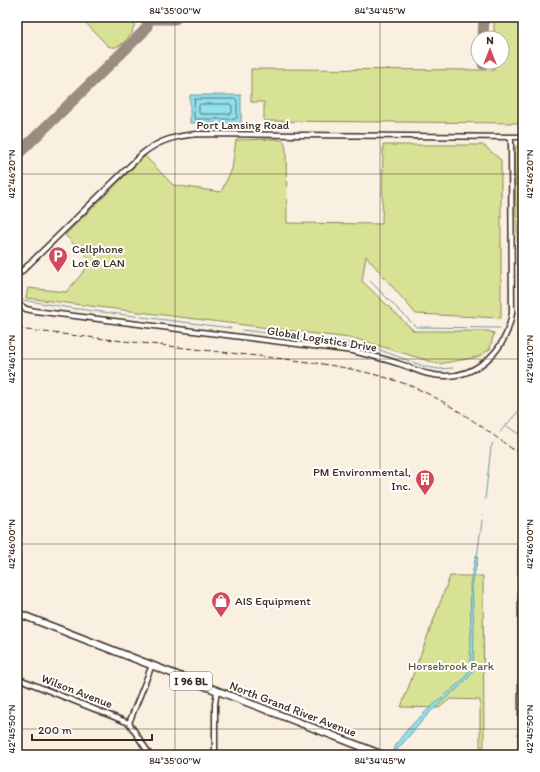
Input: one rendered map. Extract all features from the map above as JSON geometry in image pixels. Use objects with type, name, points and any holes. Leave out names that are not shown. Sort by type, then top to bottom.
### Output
[{"type":"main road","name":"North Grand River Avenue","points":[[17,613],[383,755]]},
{"type":"street","name":"Port Lansing Road","points":[[17,276],[142,154],[151,146],[170,138],[197,134],[523,137]]},
{"type":"street","name":"Global Logistics Drive","points":[[17,303],[36,311],[353,351],[390,360],[430,374],[456,375],[469,371],[487,360],[497,350],[505,337],[512,313],[511,136]]},
{"type":"street","points":[[521,755],[521,543],[523,532]]},
{"type":"street","points":[[150,755],[129,723],[152,665]]},
{"type":"street","name":"Wilson Avenue","points":[[17,678],[129,723]]},
{"type":"street","points":[[215,755],[217,691]]},
{"type":"street","points":[[357,755],[365,748]]},
{"type":"green space","points":[[80,17],[132,17],[135,24],[132,31],[133,32],[125,41],[119,46],[112,47],[108,46]]},
{"type":"green space","points":[[494,17],[523,17],[523,123],[264,121],[264,102],[251,102],[251,69],[510,70],[510,30],[494,30]]},
{"type":"green space","points":[[277,139],[284,141],[286,150],[287,223],[382,224],[383,145],[483,145],[501,160],[501,318],[416,314],[366,256],[362,281],[414,331],[488,331],[494,333],[490,349],[478,357],[439,364],[357,339],[26,298],[28,288],[66,292],[92,262],[65,235],[145,156],[173,185],[221,192],[232,169],[236,140]]},
{"type":"green space","points":[[523,142],[523,281],[519,280],[514,156],[516,147]]},
{"type":"green space","name":"Horsebrook Park","points":[[450,576],[483,576],[484,747],[480,747],[480,700],[450,699],[439,708],[401,707]]},
{"type":"water","points":[[190,95],[241,95],[241,123],[190,123]]},
{"type":"water","points":[[476,555],[478,557],[472,586],[474,629],[471,629],[470,584]]},
{"type":"water","points":[[471,631],[474,631],[473,670],[469,677],[454,692],[452,689],[463,680],[470,669]]},
{"type":"water","points":[[450,691],[452,693],[429,713],[396,751],[394,750],[403,734]]},
{"type":"waterway","points":[[370,281],[416,327],[500,328]]},
{"type":"waterway","points":[[23,300],[70,308],[231,328]]},
{"type":"waterway","points":[[518,328],[523,328]]},
{"type":"waterway","points":[[242,330],[343,342],[380,350],[426,367],[439,369],[453,368]]},
{"type":"waterway","points":[[500,432],[523,406]]},
{"type":"waterway","points":[[507,426],[523,437]]},
{"type":"waterway","points":[[485,499],[491,447],[493,443]]},
{"type":"waterway","points":[[477,557],[483,514]]},
{"type":"taxiway","points":[[17,155],[144,31],[148,23],[148,19],[146,17]]},
{"type":"taxiway","points":[[148,17],[148,19],[175,19]]},
{"type":"taxiway","points":[[483,30],[484,17]]},
{"type":"railway","points":[[17,329],[299,361],[367,373],[411,386],[441,401],[469,418],[523,457]]},
{"type":"place","name":"Cellphone Lot @ LAN","points":[[58,273]]},
{"type":"place","name":"PM Environmental, Inc.","points":[[425,496]]},
{"type":"place","name":"AIS Equipment","points":[[221,618]]}]
